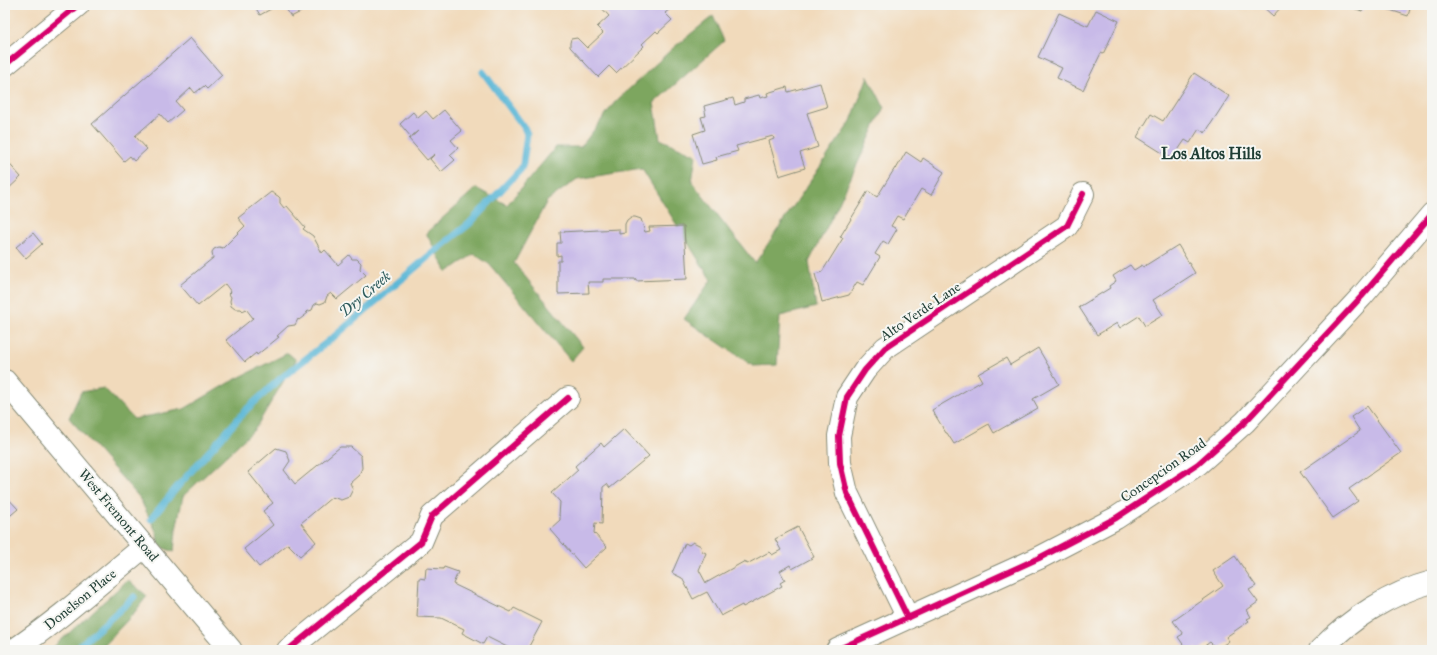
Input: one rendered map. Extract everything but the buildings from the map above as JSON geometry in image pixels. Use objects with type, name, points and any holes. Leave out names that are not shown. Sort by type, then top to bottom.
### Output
[{"type":"street","points":[[5,65],[78,5]]},
{"type":"street","name":"Alto Verde Lane","points":[[908,618],[847,493],[840,463],[839,436],[847,397],[865,370],[885,348],[1067,226],[1083,194]]},
{"type":"street","name":"Concepcion Road","points":[[837,650],[1039,558],[1116,518],[1198,464],[1245,422],[1362,296],[1432,214]]},
{"type":"street","name":"West Fremont Road","points":[[5,381],[231,650]]},
{"type":"street","points":[[288,650],[421,542],[432,516],[568,398]]},
{"type":"street","name":"Donelson Place","points":[[14,650],[28,641],[75,604],[145,546]]},
{"type":"street","points":[[1320,650],[1336,634],[1374,607],[1414,587],[1432,582]]},
{"type":"green space","points":[[713,16],[724,41],[654,103],[660,139],[696,155],[692,182],[755,263],[851,121],[868,76],[884,107],[840,201],[809,262],[816,307],[780,316],[777,365],[753,366],[684,319],[711,280],[642,169],[577,179],[547,201],[514,263],[583,347],[571,361],[489,264],[474,254],[447,272],[426,233],[476,188],[507,205],[556,147],[581,147],[615,102],[673,48]]},
{"type":"green space","points":[[288,353],[296,360],[255,429],[183,496],[176,530],[174,552],[158,546],[157,533],[139,497],[69,418],[81,392],[104,388],[134,419],[184,409],[228,383]]},
{"type":"green space","points":[[128,580],[147,596],[134,613],[102,647],[97,650],[50,650]]},
{"type":"waterway","name":"Dry Creek","points":[[151,519],[178,486],[247,409],[280,379],[335,336],[469,224],[521,169],[527,134],[524,127],[483,72]]},
{"type":"waterway","name":"Dry Creek","points":[[75,650],[134,597]]},
{"type":"cycle path","points":[[5,65],[78,5]]},
{"type":"cycle path","points":[[908,618],[847,493],[840,463],[839,436],[847,397],[865,370],[885,348],[1067,226],[1083,194]]},
{"type":"cycle path","points":[[837,650],[1039,558],[1116,518],[1198,464],[1245,422],[1362,296],[1432,214]]},
{"type":"cycle path","points":[[288,650],[421,542],[432,516],[568,398]]},
{"type":"district","name":"Los Altos Hills","points":[[1211,153]]}]
